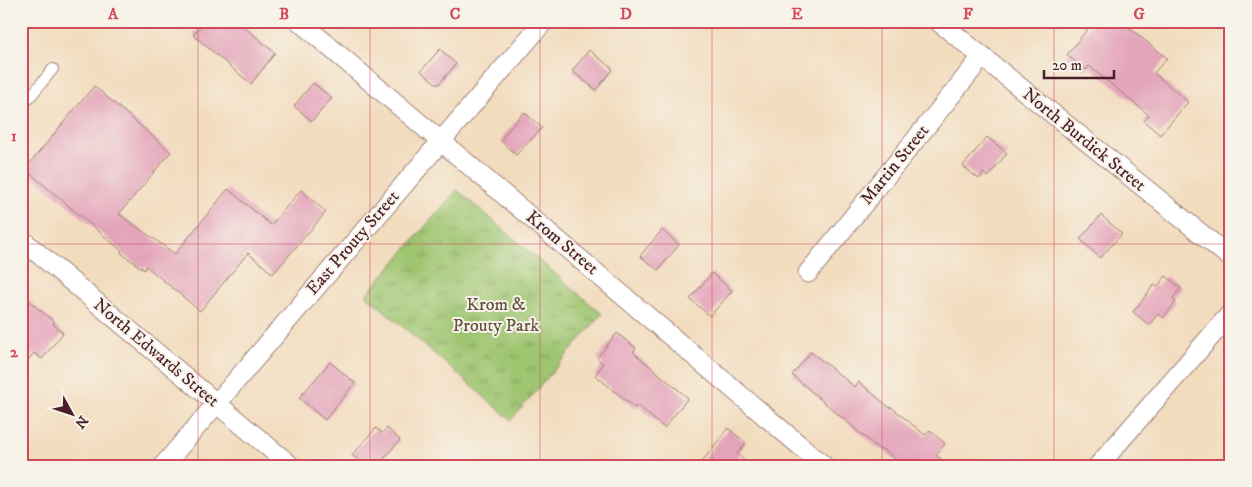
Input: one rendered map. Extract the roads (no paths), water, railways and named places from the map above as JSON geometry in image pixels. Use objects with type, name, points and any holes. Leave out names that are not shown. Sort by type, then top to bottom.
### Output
[{"type":"street","name":"Krom Street","points":[[298,21],[824,466]]},
{"type":"street","name":"East Prouty Street","points":[[163,466],[544,21]]},
{"type":"street","name":"North Burdick Street","points":[[938,21],[1231,258]]},
{"type":"street","name":"Martin Street","points":[[808,273],[982,57]]},
{"type":"street","name":"North Edwards Street","points":[[21,239],[291,466]]},
{"type":"street","points":[[1098,466],[1231,313]]},
{"type":"lane","points":[[21,108],[53,69]]},
{"type":"park label","name":"Krom & Prouty Park","points":[[496,315]]}]
